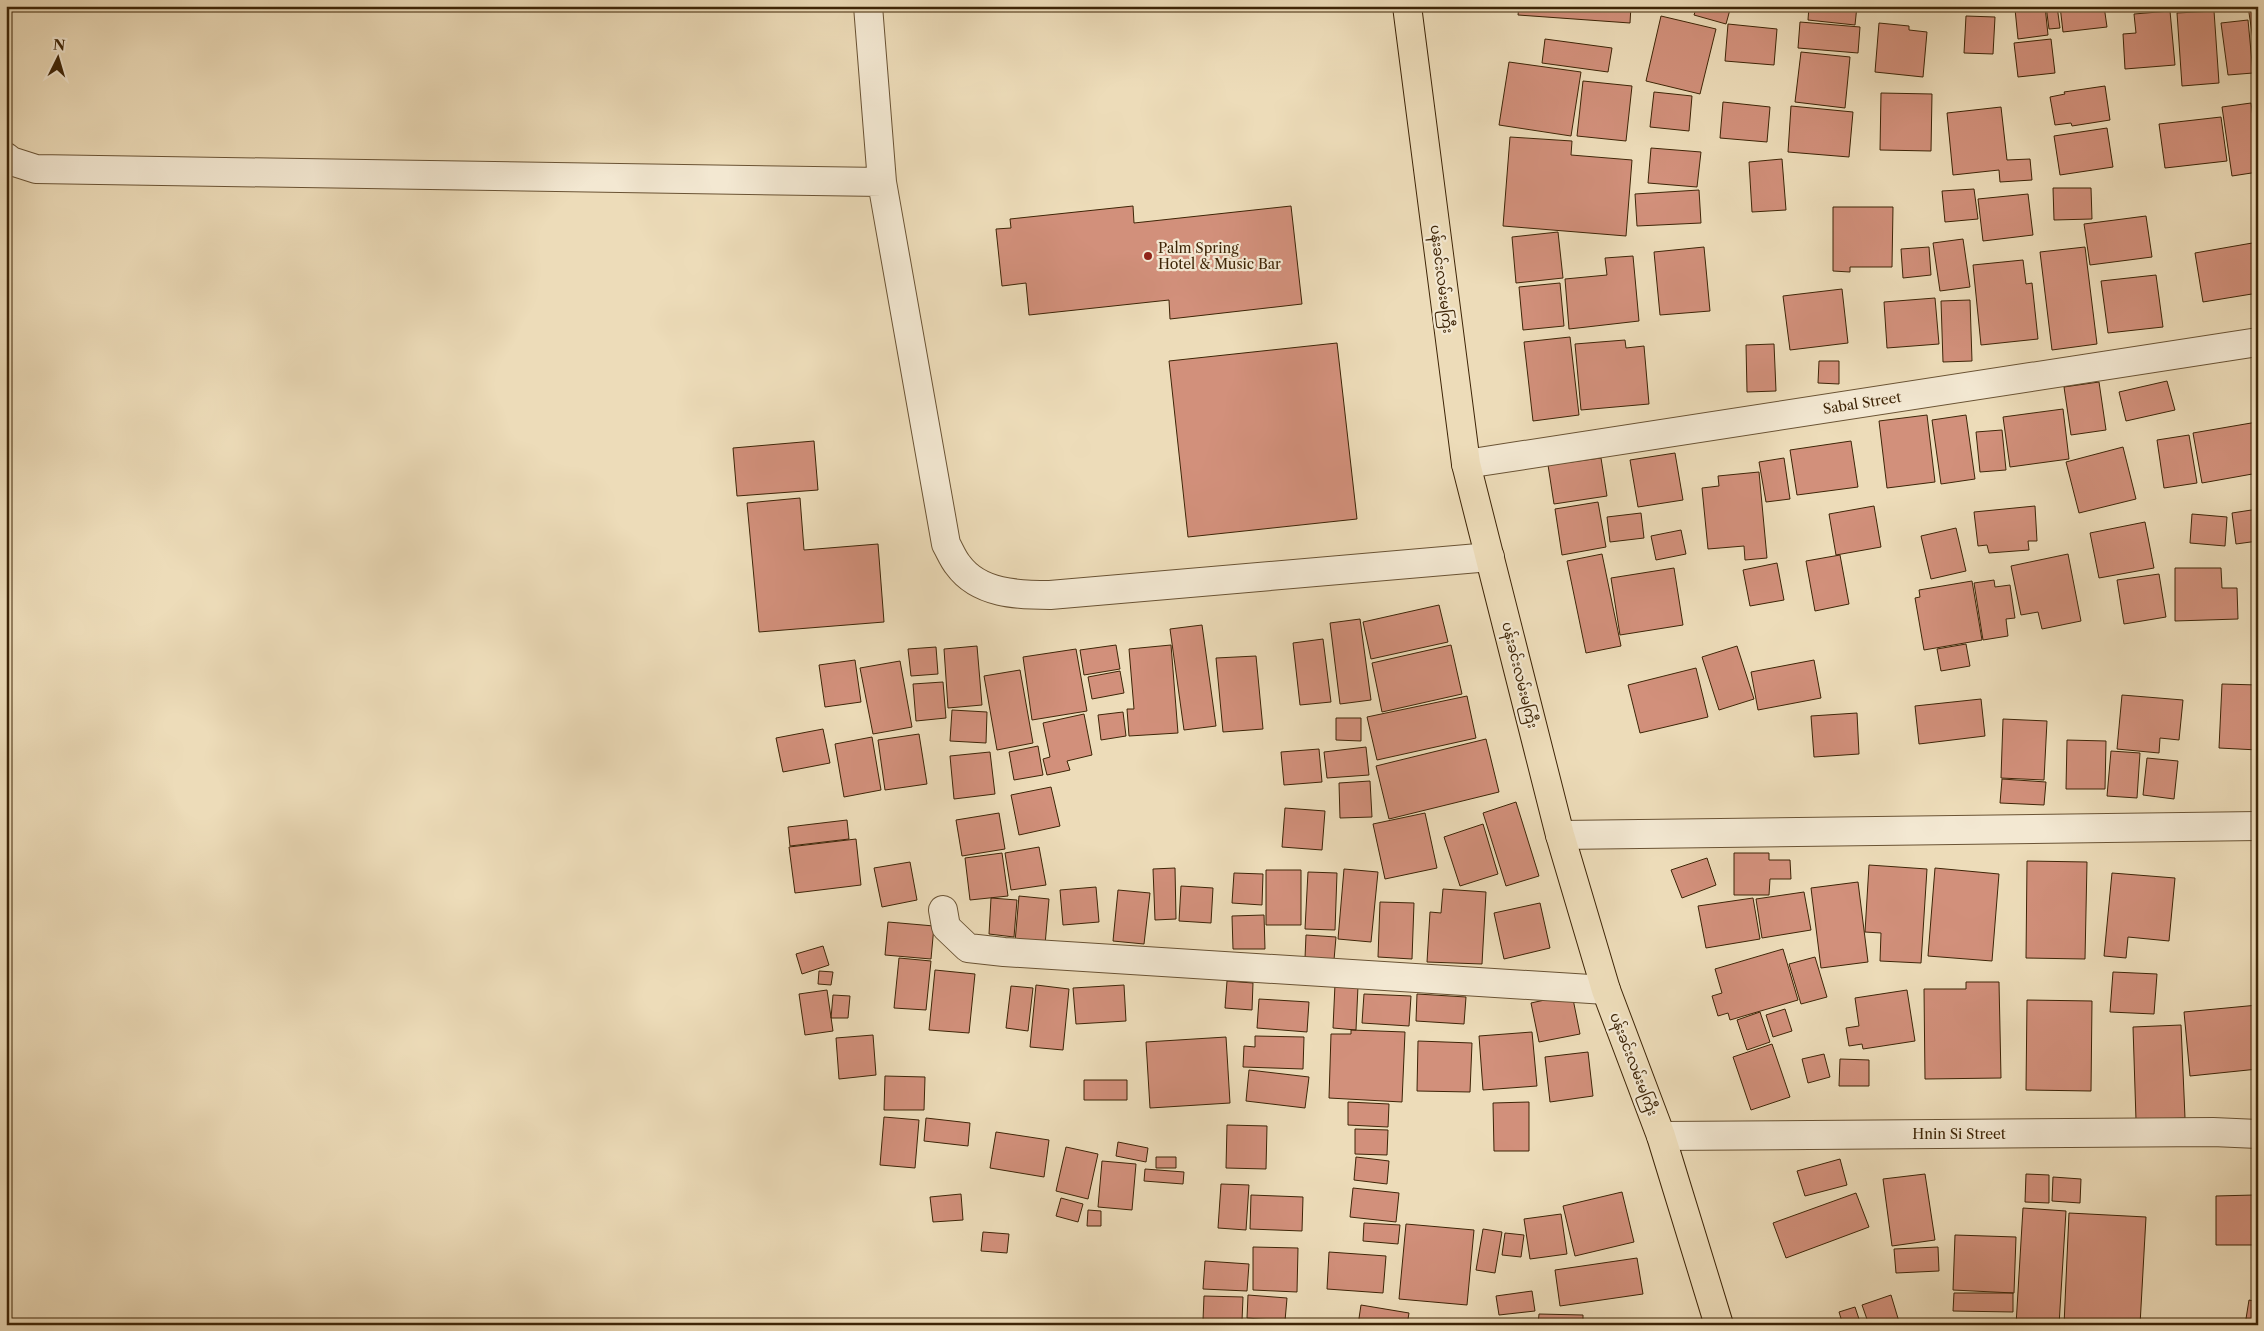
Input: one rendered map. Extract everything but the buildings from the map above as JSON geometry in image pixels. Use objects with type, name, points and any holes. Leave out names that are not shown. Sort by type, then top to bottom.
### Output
[{"type":"main road","name":"ပန်းခင်းလမ်းမကြီး","points":[[1407,6],[1466,464],[1560,835],[1606,990],[1661,1136],[1719,1325]]},
{"type":"street","points":[[868,6],[882,182],[946,544],[958,566],[979,583],[1013,595],[1050,595],[1490,557]]},
{"type":"street","points":[[6,157],[11,161],[36,169],[882,182]]},
{"type":"street","name":"Sabal Street","points":[[1466,464],[2258,342]]},
{"type":"street","points":[[1560,835],[2258,826]]},
{"type":"street","points":[[943,910],[946,927],[968,948],[1004,952],[1606,990]]},
{"type":"street","name":"Hnin Si Street","points":[[1661,1136],[2203,1132],[2258,1134]]},
{"type":"place","name":"Palm Spring Hotel & Music Bar","points":[[1148,256]]}]
